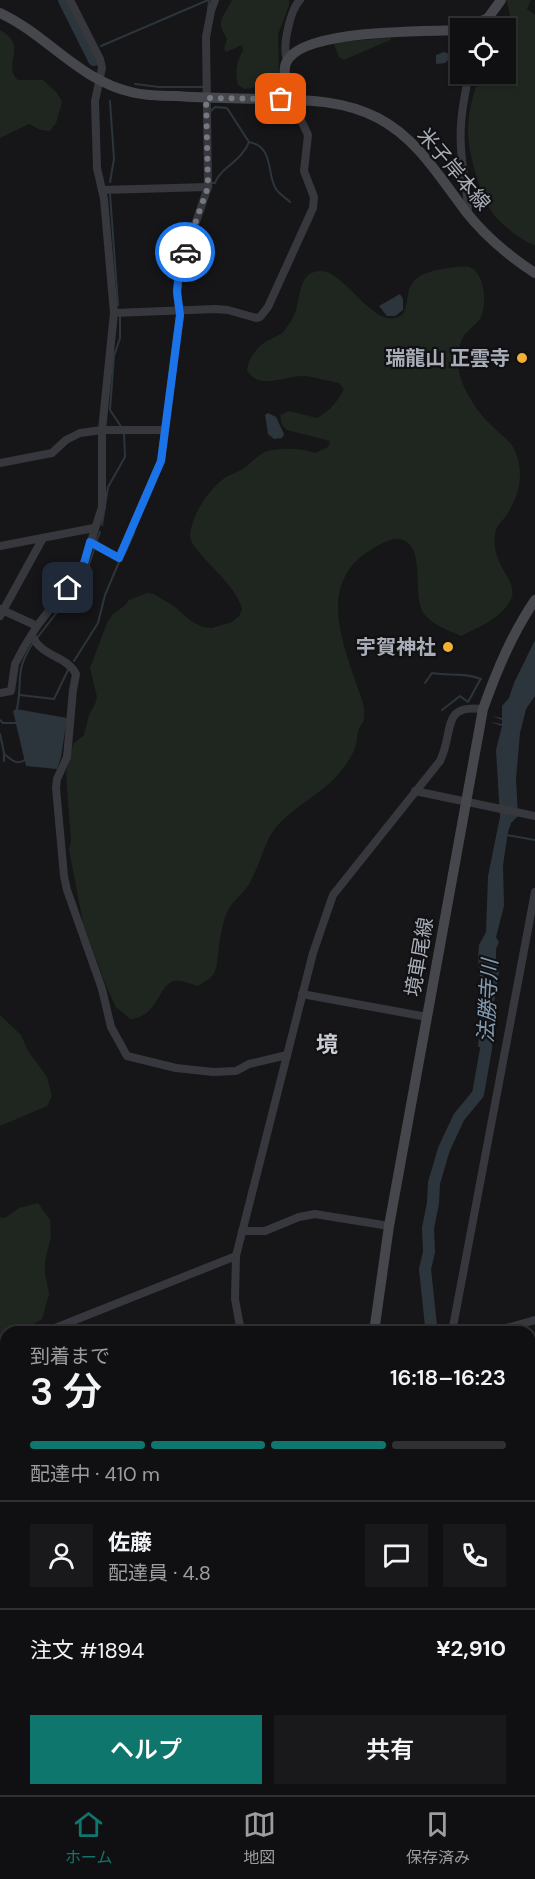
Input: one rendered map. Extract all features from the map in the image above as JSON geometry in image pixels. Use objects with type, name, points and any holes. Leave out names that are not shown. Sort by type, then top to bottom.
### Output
[{"type":"main road","points":[[487,18],[501,0]]},
{"type":"main road","name":"米子岸本線","points":[[0,13],[27,28],[98,81],[132,93],[206,98],[325,101],[370,114],[388,124],[418,150],[495,243],[535,273]]},
{"type":"main road","points":[[291,99],[285,72],[287,60],[306,46],[334,38],[450,31]]},
{"type":"main road","name":"境車尾線","points":[[375,1326],[389,1226],[483,709],[511,640],[535,600]]},
{"type":"street","points":[[0,693],[11,691],[15,664],[24,646],[83,567],[102,507],[102,430],[114,313],[102,190],[97,168],[95,101],[102,68],[100,59],[70,0]]},
{"type":"street","points":[[90,542],[119,558],[159,465],[176,355],[180,310],[177,300],[179,271],[208,187],[206,37],[215,0]]},
{"type":"street","points":[[287,60],[284,53],[287,39],[294,7],[300,0]]},
{"type":"street","points":[[467,84],[463,101],[461,148],[468,213]]},
{"type":"street","points":[[114,313],[228,310],[256,318],[260,317],[268,307],[313,208],[314,201],[304,171],[308,135],[291,99]]},
{"type":"street","points":[[102,190],[208,187]]},
{"type":"street","points":[[0,463],[52,453],[66,440],[80,433],[102,430],[164,430]]},
{"type":"street","points":[[0,546],[94,528]]},
{"type":"street","points":[[37,626],[1,612],[43,538]]},
{"type":"street","points":[[32,636],[38,647],[70,665],[76,674],[67,757],[57,778],[56,788],[64,876],[102,989],[111,1026],[127,1056],[176,1068],[213,1072],[236,1071],[249,1064],[287,1055]]},
{"type":"street","points":[[240,1326],[235,1299],[236,1256],[313,953],[333,895],[443,754],[447,747],[452,717],[457,711],[466,707],[483,709]]},
{"type":"street","points":[[415,791],[535,816]]},
{"type":"street","points":[[454,1326],[535,892]]},
{"type":"street","points":[[302,994],[427,1017]]},
{"type":"street","points":[[242,1231],[265,1231],[299,1217],[315,1214],[389,1226]]},
{"type":"street","points":[[60,1326],[236,1256]]},
{"type":"street","points":[[514,1326],[535,1320]]},
{"type":"shaded area","points":[[232,0],[289,0],[278,35],[279,72],[264,84],[245,89],[238,85],[237,76],[237,67],[243,51],[242,45],[226,52],[224,49],[227,39],[221,23]]},
{"type":"shaded area","points":[[506,0],[531,0],[527,9],[535,15],[535,245],[507,228],[494,215],[484,198],[470,151],[468,125],[477,84],[516,84],[516,18],[510,18]]},
{"type":"shaded area","points":[[0,30],[9,36],[13,43],[12,67],[18,80],[43,80],[57,93],[62,102],[56,123],[50,131],[41,130],[29,124],[0,138]]},
{"type":"shaded area","points":[[391,38],[344,60],[339,57],[334,45],[336,42]]},
{"type":"shaded area","points":[[455,267],[473,269],[483,285],[484,293],[482,315],[465,335],[458,352],[460,376],[465,389],[486,420],[510,443],[519,464],[520,479],[517,495],[498,526],[495,538],[498,558],[511,584],[511,599],[496,617],[461,636],[434,623],[421,608],[414,551],[409,544],[400,539],[387,541],[367,552],[353,565],[344,579],[339,595],[338,612],[344,646],[364,709],[364,719],[352,754],[334,779],[288,815],[273,831],[248,886],[226,914],[217,966],[212,976],[198,986],[182,981],[173,982],[162,991],[148,1012],[130,1019],[116,1007],[83,923],[69,850],[71,841],[66,772],[73,744],[84,735],[97,697],[90,668],[107,623],[112,615],[129,600],[147,593],[154,594],[175,607],[192,622],[203,627],[212,628],[232,622],[239,616],[242,610],[239,600],[224,579],[197,550],[190,535],[191,527],[201,505],[216,485],[243,469],[265,452],[297,449],[315,453],[328,447],[330,441],[287,430],[282,425],[280,415],[289,411],[317,418],[339,398],[344,389],[339,383],[301,376],[264,381],[257,380],[247,370],[249,362],[263,343],[281,333],[290,323],[304,280],[308,275],[321,271],[331,274],[372,310],[383,317],[393,318],[403,314],[409,290],[416,279],[428,272]]},
{"type":"shaded area","points":[[0,1015],[21,1035],[28,1051],[47,1077],[52,1096],[47,1106],[0,1126]]},
{"type":"shaded area","points":[[38,1203],[50,1220],[51,1236],[45,1261],[49,1294],[42,1319],[30,1326],[0,1326],[0,1217],[5,1218],[19,1208]]},
{"type":"water","points":[[444,52],[450,54],[450,58],[445,63],[436,64],[436,55]]},
{"type":"water","points":[[400,294],[403,299],[403,310],[395,316],[387,316],[379,306]]},
{"type":"water","points":[[268,413],[276,417],[284,434],[282,438],[274,439],[268,434],[265,415]]},
{"type":"water","points":[[535,640],[535,696],[526,709],[520,733],[516,779],[518,816],[511,823],[508,832],[503,865],[504,906],[496,937],[499,942],[496,949],[499,971],[494,1003],[497,1019],[491,1047],[478,1047],[482,1002],[479,945],[486,932],[488,876],[500,817],[496,750],[502,726],[490,722],[502,724],[502,720],[492,716],[502,718],[502,706],[509,698]]},
{"type":"water","points":[[16,709],[67,718],[57,769],[26,766],[13,711]]},
{"type":"waterway","points":[[64,0],[94,60]]},
{"type":"waterway","points":[[101,46],[208,0]]},
{"type":"waterway","points":[[208,10],[209,0]]},
{"type":"waterway","points":[[135,84],[159,87],[204,87]]},
{"type":"waterway","points":[[110,101],[114,159],[110,182]]},
{"type":"waterway","points":[[210,112],[215,107],[227,108],[249,142],[246,149],[221,173],[215,183],[212,183]]},
{"type":"waterway","points":[[249,142],[263,149],[276,189],[290,202]]},
{"type":"waterway","points":[[110,194],[118,305]]},
{"type":"waterway","points":[[120,317],[120,338],[114,356],[110,410],[122,428]]},
{"type":"waterway","points":[[102,525],[108,487],[125,457],[124,434]]},
{"type":"waterway","points":[[96,542],[100,532]]},
{"type":"waterway","points":[[124,555],[134,533]]},
{"type":"waterway","points":[[37,638],[85,576],[94,550]]},
{"type":"waterway","points":[[74,661],[98,623],[105,595],[119,562]]},
{"type":"waterway","points":[[17,709],[21,670],[32,644]]},
{"type":"waterway","points":[[20,695],[54,699],[69,668]]},
{"type":"waterway","points":[[425,683],[432,673],[481,679]]},
{"type":"waterway","points":[[442,710],[460,696],[468,702],[480,680]]},
{"type":"waterway","points":[[0,720],[3,723],[17,723]]},
{"type":"waterway","points":[[0,734],[4,761]]},
{"type":"waterway","points":[[4,754],[16,762],[25,760]]},
{"type":"waterway","points":[[506,835],[535,840]]},
{"type":"waterway","name":"法勝寺川","points":[[431,1326],[425,1269],[429,1252],[428,1228],[434,1183],[444,1149],[459,1117],[478,1094],[487,1032]]},
{"type":"way so far","points":[[185,252],[208,187],[206,98],[281,99]]},
{"type":"place","name":"瑞龍山 正雲寺","points":[[522,358]]},
{"type":"place","name":"宇賀神社","points":[[448,647]]},
{"type":"district","name":"境","points":[[327,1044]]},
{"type":"route","points":[[68,588],[83,567],[90,542],[119,558],[161,461],[180,315],[177,300],[179,271],[185,252]]}]
